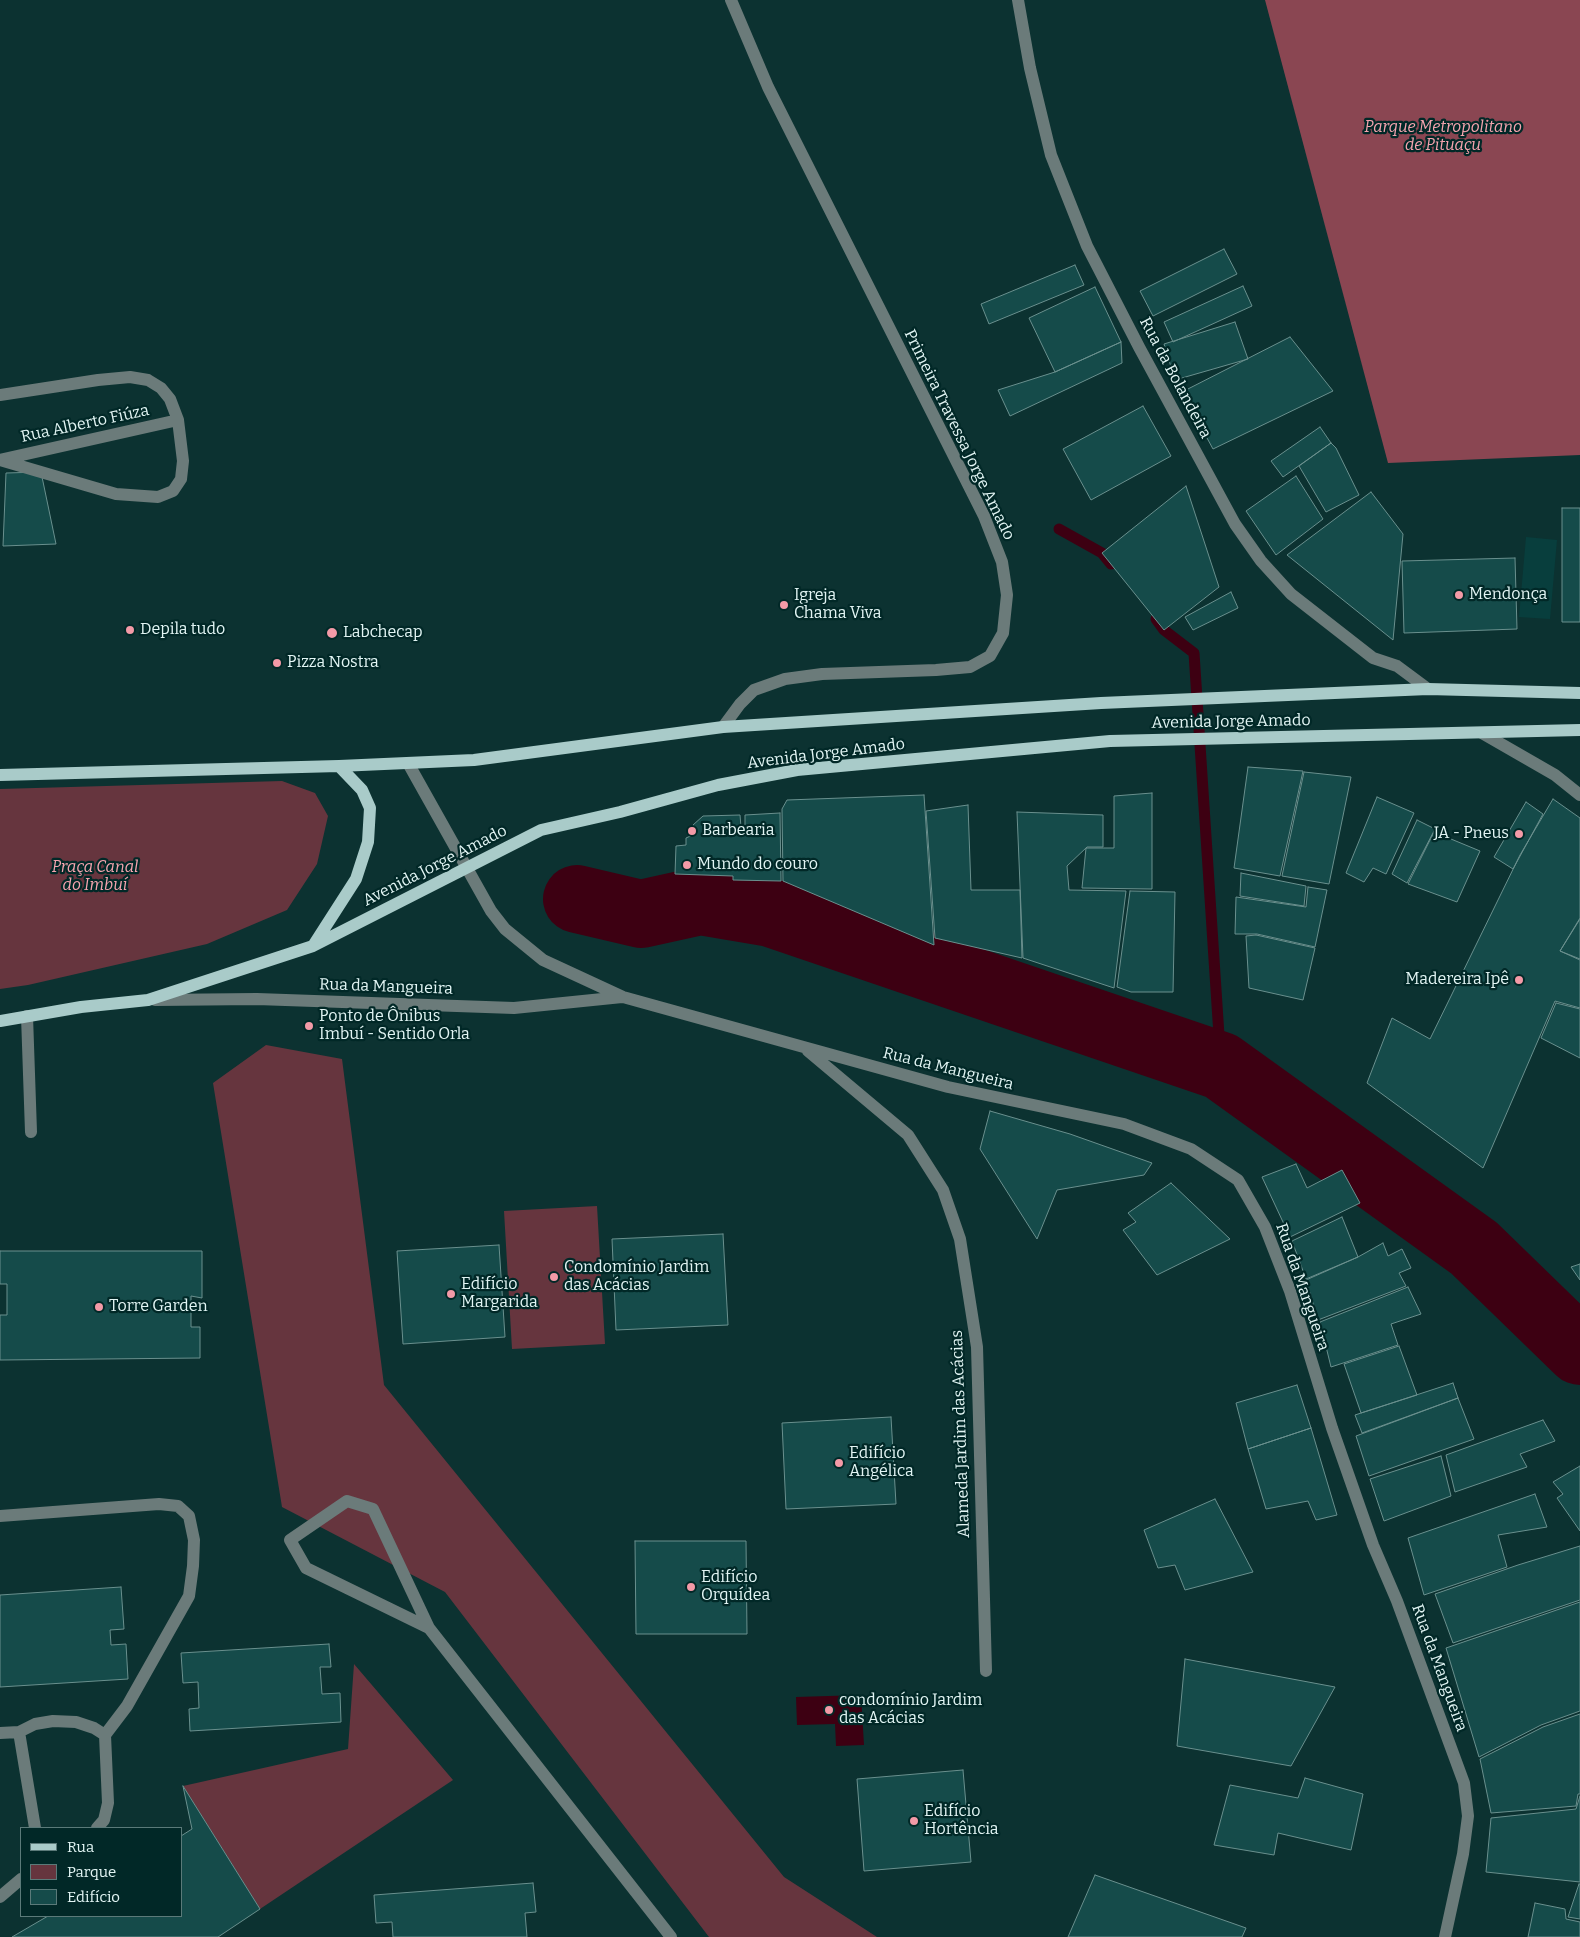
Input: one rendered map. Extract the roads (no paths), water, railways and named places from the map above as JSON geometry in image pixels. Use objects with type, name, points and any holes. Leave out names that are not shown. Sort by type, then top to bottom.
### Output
[{"type":"main road","name":"Avenida Jorge Amado","points":[[0,775],[339,766],[474,760],[723,727],[1101,703],[1428,689],[1580,693]]},
{"type":"main road","name":"Avenida Jorge Amado","points":[[0,1021],[81,1006],[148,1000],[313,946],[541,830],[620,812],[718,785],[797,770],[1110,741],[1580,730]]},
{"type":"main road","points":[[313,946],[356,879],[368,842],[370,808],[362,790],[339,766]]},
{"type":"street","name":"Primeira Travessa Jorge Amado","points":[[723,727],[740,704],[754,690],[785,680],[822,674],[970,667],[990,656],[1003,633],[1007,595],[1002,562],[984,516],[768,87],[732,0]]},
{"type":"street","name":"Rua da Bolandeira","points":[[1018,0],[1030,68],[1051,155],[1087,246],[1143,356],[1235,524],[1261,561],[1291,594],[1374,658],[1397,666],[1428,689]]},
{"type":"street","name":"Rua Alberto Fiúza","points":[[0,396],[130,377],[148,380],[161,388],[170,398],[178,420],[183,461],[181,479],[173,491],[158,497],[116,494],[0,460]]},
{"type":"street","name":"Rua Alberto Fiúza","points":[[0,460],[178,420]]},
{"type":"street","points":[[1482,733],[1556,775],[1580,795]]},
{"type":"street","name":"Rua da Mangueira","points":[[408,763],[491,911],[505,929],[542,960],[623,997],[948,1088],[1124,1124],[1191,1148],[1238,1180],[1265,1227],[1290,1291],[1332,1428],[1370,1536],[1397,1601],[1464,1783],[1468,1816],[1463,1854],[1445,1937]]},
{"type":"street","name":"Rua da Mangueira","points":[[148,1000],[181,998],[257,999],[514,1008],[623,997]]},
{"type":"street","points":[[27,1016],[31,1132]]},
{"type":"street","name":"Alameda Jardim das Acácias","points":[[805,1048],[908,1136],[943,1190],[960,1239],[977,1347],[986,1671]]},
{"type":"street","points":[[429,1628],[306,1568],[290,1540],[347,1500],[373,1509],[429,1628],[671,1937]]},
{"type":"street","points":[[0,1516],[159,1504],[178,1506],[189,1516],[194,1540],[189,1596],[127,1706],[104,1735],[108,1803],[104,1820],[98,1827]]},
{"type":"street","points":[[0,1733],[19,1732],[35,1724],[53,1721],[76,1722],[94,1728],[104,1735]]},
{"type":"street","points":[[19,1732],[35,1827]]},
{"type":"street","points":[[0,1897],[20,1880]]},
{"type":"waterway","points":[[1059,529],[1102,553],[1111,564]]},
{"type":"waterway","points":[[1156,619],[1164,630],[1194,653],[1221,1066]]},
{"type":"waterway","points":[[577,899],[641,914],[700,901],[771,913],[1221,1066],[1474,1248],[1580,1351]]},
{"type":"place","name":"Mendonça","points":[[1459,595]]},
{"type":"place","name":"Igreja Chama Viva","points":[[784,605]]},
{"type":"place","name":"Depila tudo","points":[[130,630]]},
{"type":"place","name":"Labchecap","points":[[332,633]]},
{"type":"place","name":"Pizza Nostra","points":[[277,663]]},
{"type":"place","name":"Barbearia","points":[[692,831]]},
{"type":"place","name":"JA - Pneus","points":[[1519,834]]},
{"type":"place","name":"Mundo do couro","points":[[687,865]]},
{"type":"place","name":"Madereira Ipê","points":[[1519,980]]},
{"type":"place","name":"Ponto de Ônibus Imbuí - Sentido Orla","points":[[309,1026]]},
{"type":"place","name":"Condomínio Jardim das Acácias","points":[[554,1277]]},
{"type":"place","name":"Edifício Margarida","points":[[451,1294]]},
{"type":"place","name":"Torre Garden","points":[[99,1307]]},
{"type":"place","name":"Edifício Angélica","points":[[839,1463]]},
{"type":"place","name":"Edifício Orquídea","points":[[691,1587]]},
{"type":"place","name":"condomínio Jardim das Acácias","points":[[829,1710]]},
{"type":"place","name":"Edifício Hortência","points":[[914,1821]]},
{"type":"park label","name":"Parque Metropolitano de Pituaçu","points":[[1443,137]]},
{"type":"park label","name":"Praça Canal do Imbuí","points":[[95,877]]}]
